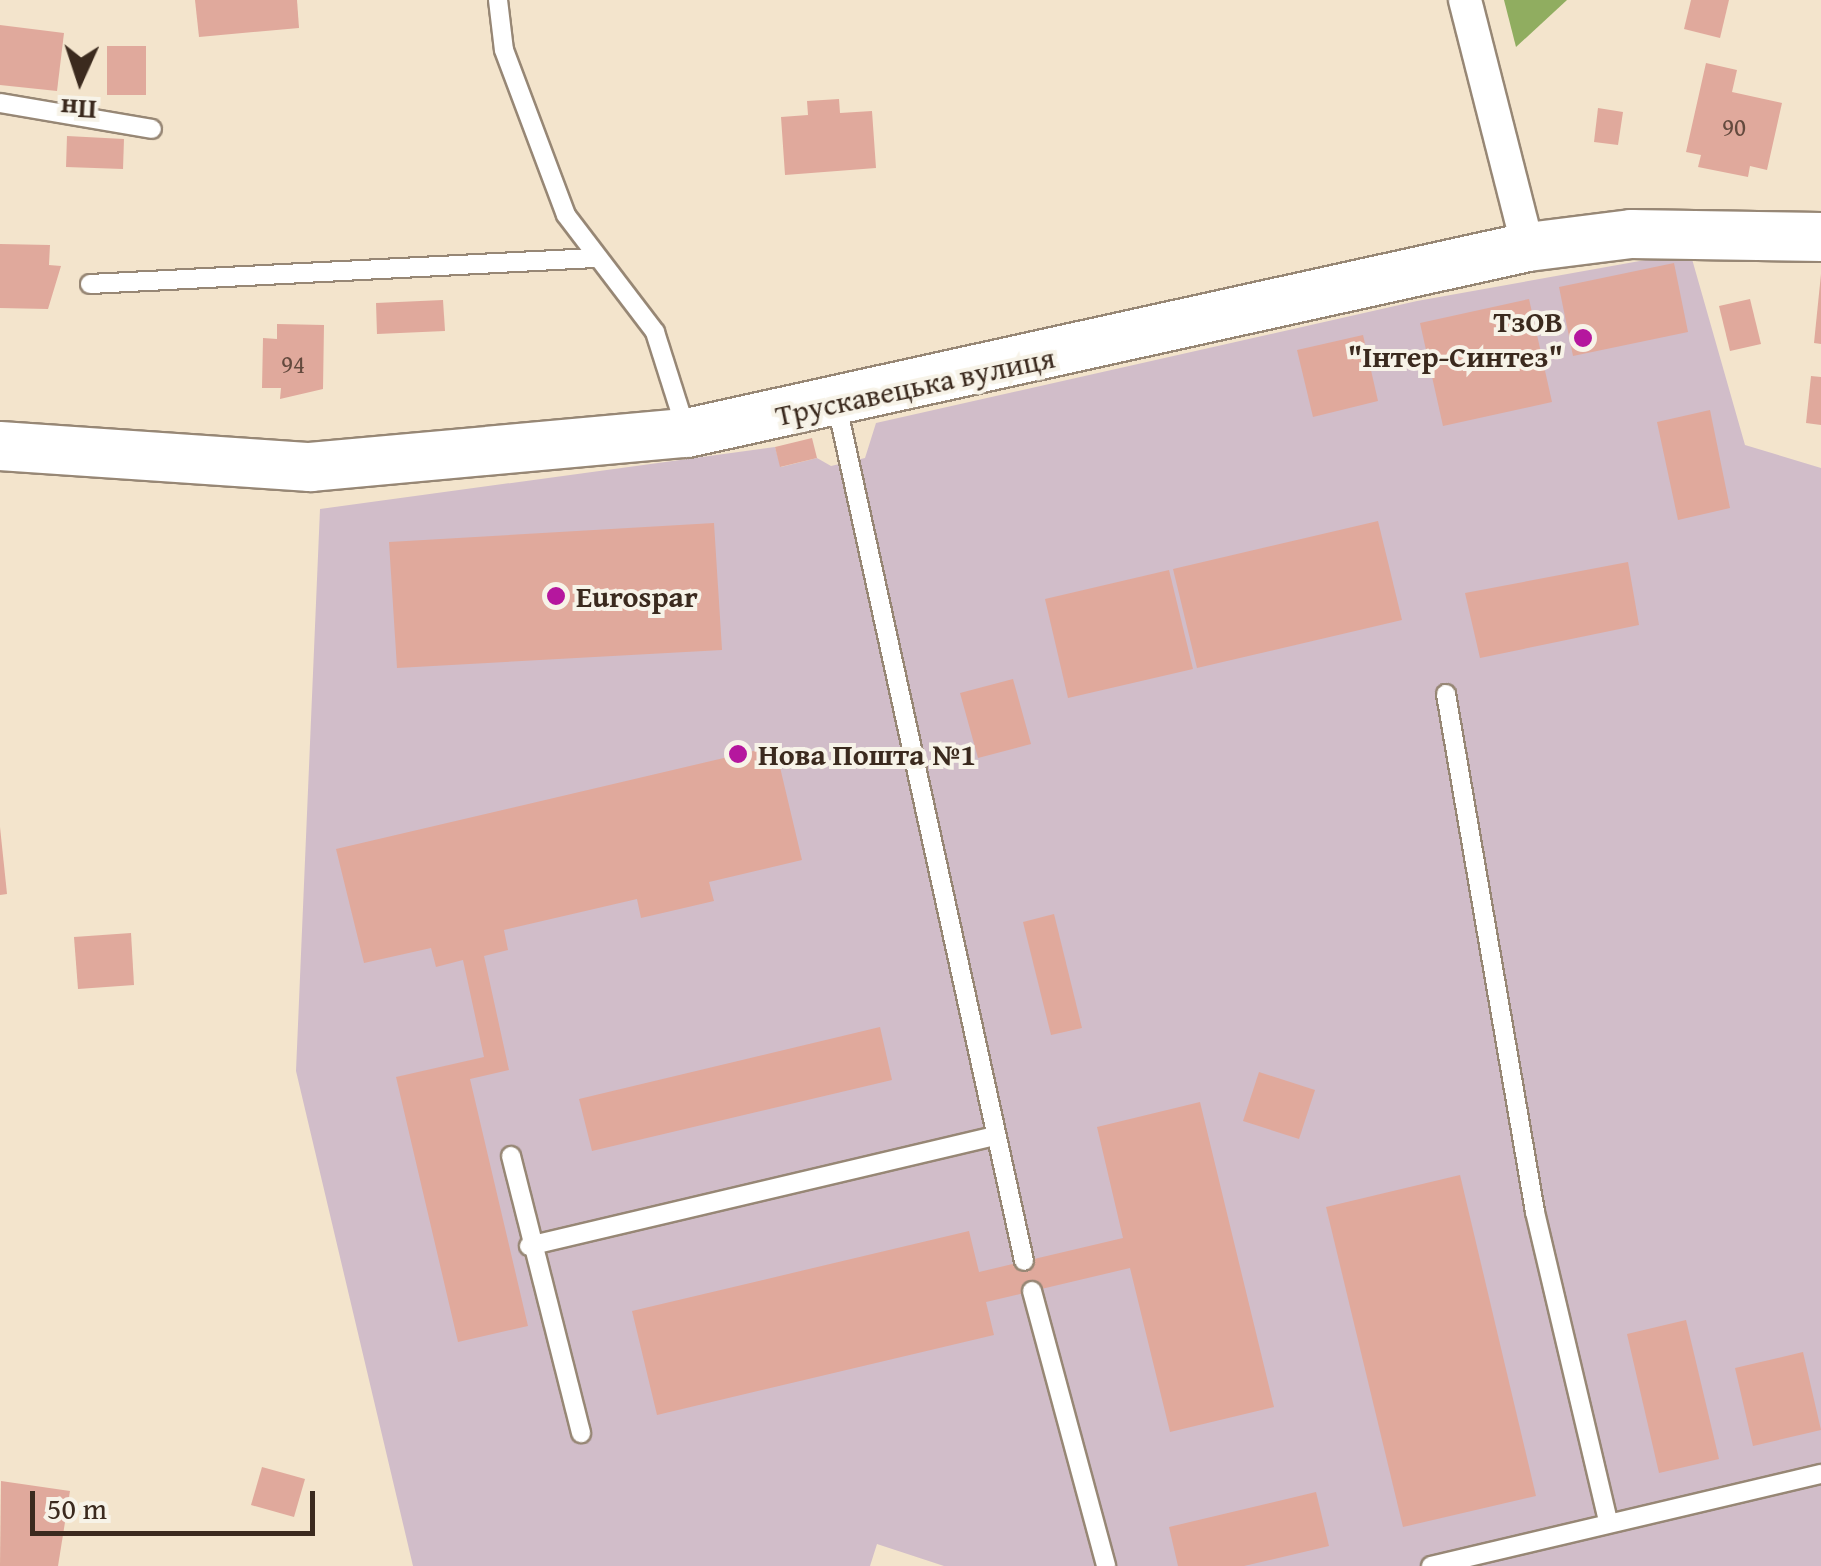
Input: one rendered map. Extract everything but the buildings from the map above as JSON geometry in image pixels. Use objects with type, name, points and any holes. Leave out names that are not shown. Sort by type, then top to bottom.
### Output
[{"type":"main road","name":"Трускавецька вулиця","points":[[0,446],[310,467],[687,433],[837,406],[1528,247],[1631,234],[1821,237]]},
{"type":"street","points":[[1464,0],[1528,247]]},
{"type":"lane","points":[[498,0],[511,68],[566,215],[594,258],[655,332],[687,433]]},
{"type":"lane","points":[[0,103],[152,129]]},
{"type":"lane","points":[[90,284],[594,258]]},
{"type":"lane","points":[[837,406],[991,1137],[1024,1261]]},
{"type":"lane","points":[[1446,694],[1535,1212],[1608,1522]]},
{"type":"lane","points":[[529,1246],[991,1137]]},
{"type":"lane","points":[[511,1156],[529,1246],[582,1434]]},
{"type":"lane","points":[[1032,1292],[1106,1566]]},
{"type":"lane","points":[[1431,1566],[1821,1474]]},
{"type":"shaded area","points":[[1690,252],[1745,445],[1821,468],[1821,1566],[944,1566],[877,1544],[870,1566],[413,1566],[296,1071],[320,509],[775,447],[781,467],[817,458],[831,466],[865,458],[876,423],[1417,301]]},
{"type":"green space","points":[[1504,0],[1567,0],[1516,47]]},
{"type":"place","name":"ТзОВ \"Інтер-Синтез\"","points":[[1583,338]]},
{"type":"place","name":"Eurospar","points":[[556,596]]},
{"type":"place","name":"Нова Пошта №1","points":[[738,754]]}]
